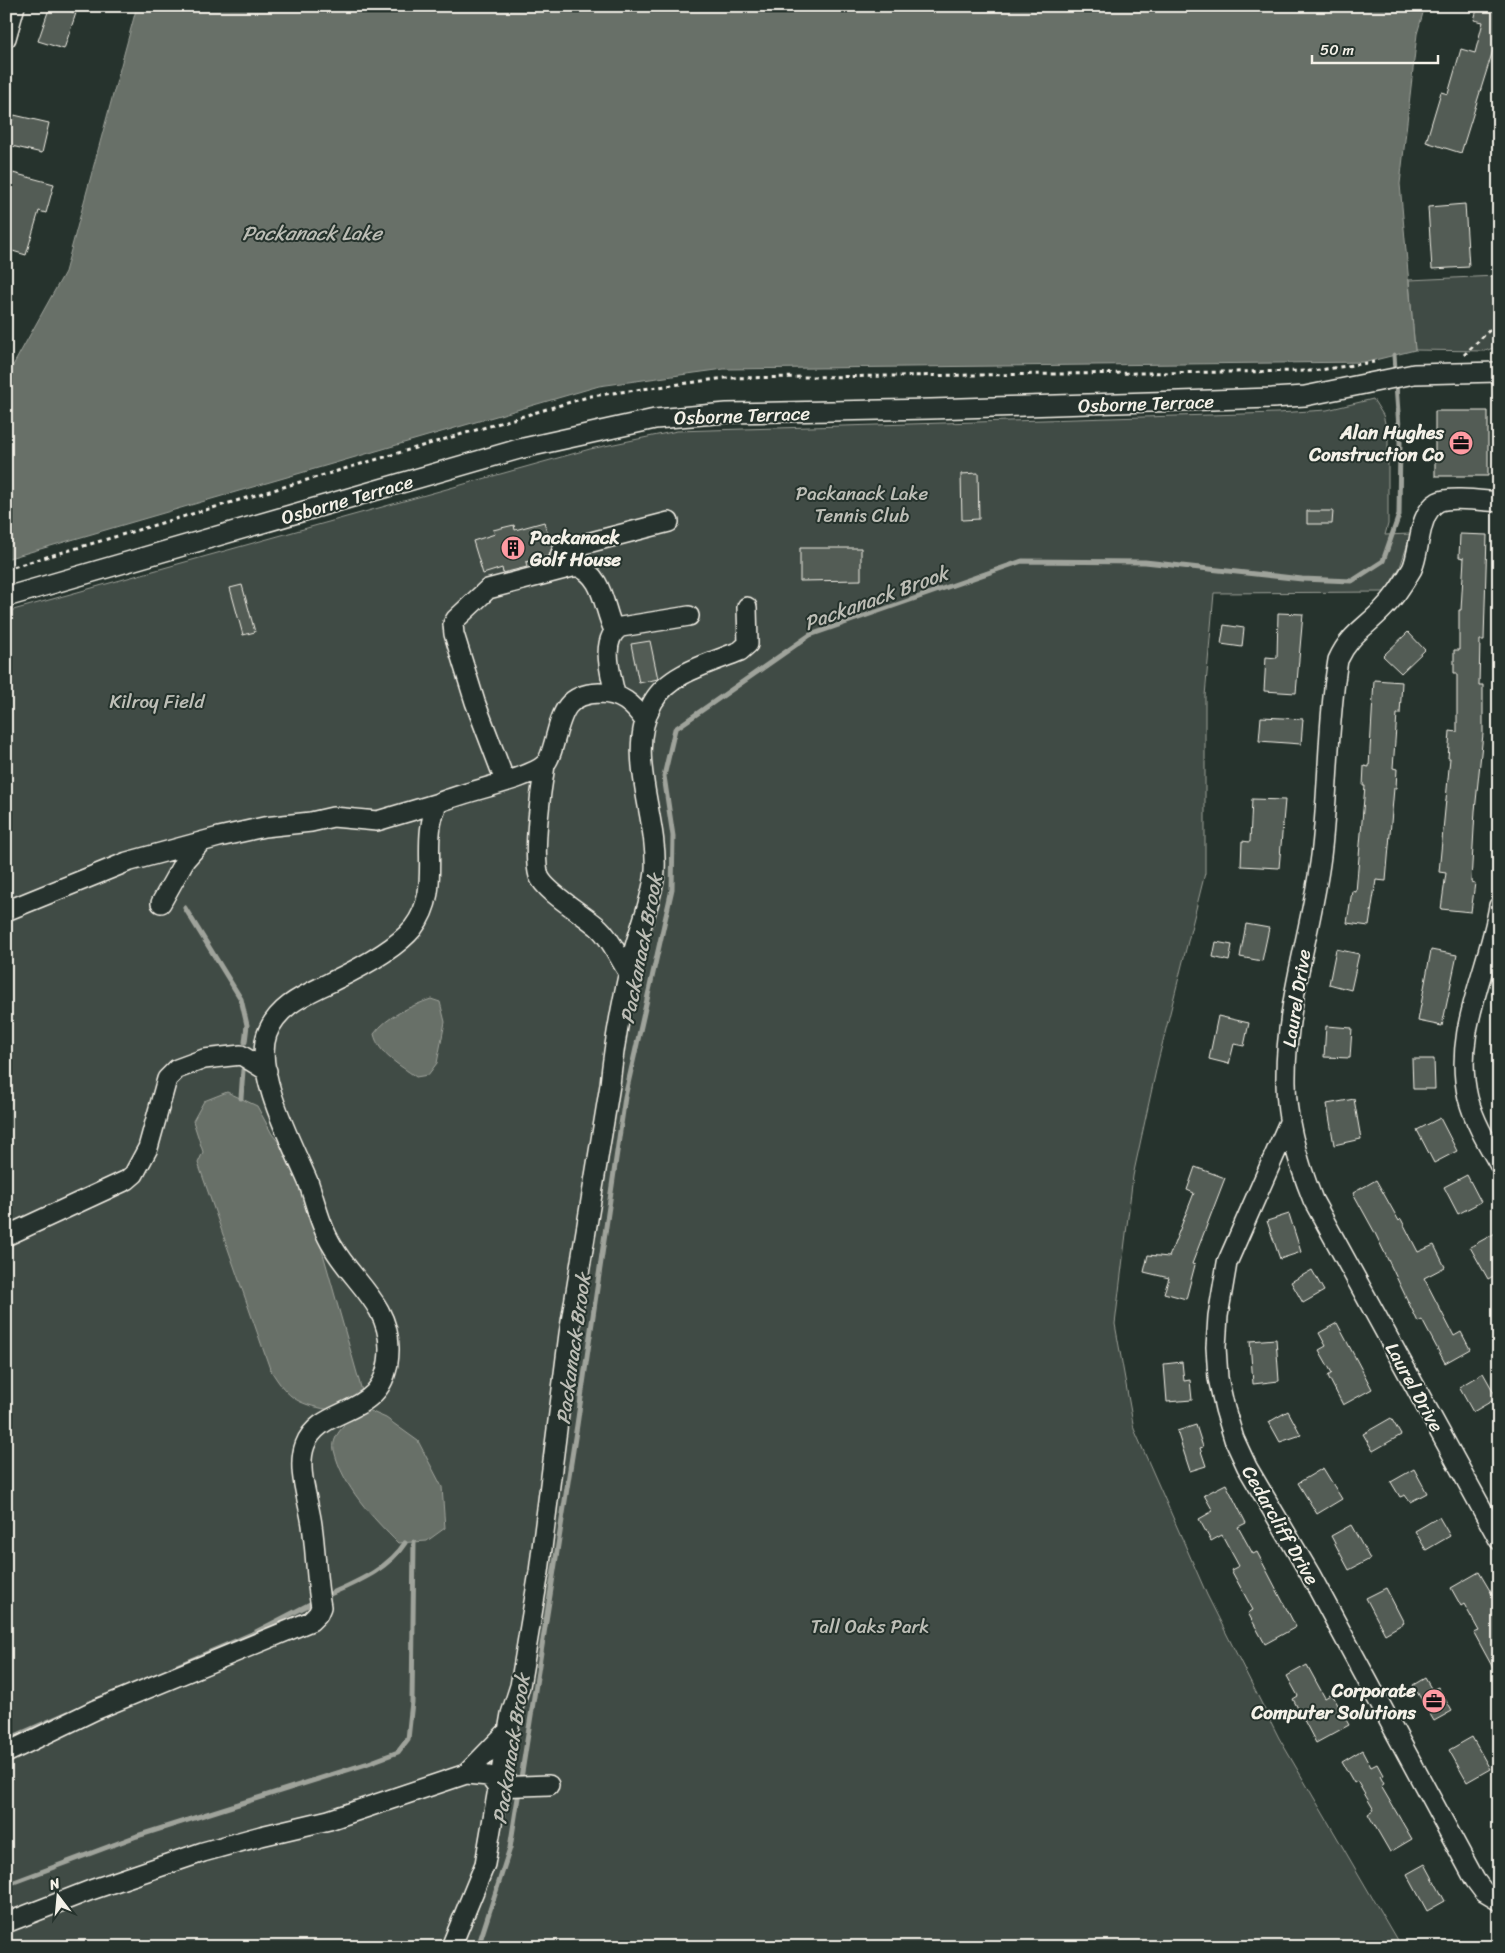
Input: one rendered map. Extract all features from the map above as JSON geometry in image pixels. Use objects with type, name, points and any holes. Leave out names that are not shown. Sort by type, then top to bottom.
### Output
[{"type":"street","points":[[6,38],[15,6]]},
{"type":"street","name":"Osborne Terrace","points":[[6,597],[518,449],[655,419],[727,413],[931,410],[1272,398],[1305,396],[1384,379],[1438,372],[1499,372]]},
{"type":"street","name":"Laurel Drive","points":[[1499,502],[1447,500],[1438,502],[1426,518],[1413,567],[1400,589],[1384,608],[1353,635],[1344,646],[1338,660],[1321,857],[1289,1031],[1286,1076],[1290,1120],[1302,1171],[1313,1200],[1499,1540]]},
{"type":"street","points":[[569,567],[560,557],[562,552],[568,548],[669,522]]},
{"type":"street","points":[[505,781],[475,702],[454,634],[453,624],[488,589],[569,567],[582,568],[596,581],[614,630],[609,642],[608,654],[619,696],[645,721]]},
{"type":"street","points":[[629,972],[607,937],[584,915],[543,884],[539,875],[537,861],[539,810],[545,765],[551,754],[563,711],[579,696],[587,694],[619,696],[662,688],[745,647],[748,644],[747,607]]},
{"type":"street","points":[[614,630],[621,627],[689,616]]},
{"type":"street","points":[[451,1947],[485,1864],[508,1731],[520,1686],[539,1572],[569,1334],[610,1085],[613,1053],[629,972],[655,871],[655,851],[644,775],[642,743],[645,721],[653,702],[662,688]]},
{"type":"street","points":[[6,911],[127,862],[264,826],[311,822],[333,817],[377,821],[505,781],[545,765]]},
{"type":"street","points":[[6,1236],[127,1180],[138,1168],[148,1148],[162,1091],[167,1079],[177,1069],[194,1062],[218,1056],[241,1055],[266,1036],[278,1016],[294,1001],[391,948],[413,928],[427,899],[432,866],[431,823],[438,803]]},
{"type":"street","points":[[161,903],[185,860],[201,842]]},
{"type":"street","points":[[1499,906],[1466,1030],[1463,1052],[1468,1098],[1476,1120],[1499,1164]]},
{"type":"street","points":[[6,1753],[103,1707],[311,1621],[318,1614],[319,1599],[312,1525],[303,1458],[305,1445],[310,1435],[319,1426],[368,1400],[378,1391],[385,1377],[389,1362],[387,1332],[370,1294],[331,1244],[299,1160],[283,1126],[267,1072],[266,1036]]},
{"type":"street","points":[[241,1055],[267,1072]]},
{"type":"street","name":"Cedarcliff Drive","points":[[1290,1120],[1227,1263],[1218,1316],[1216,1346],[1218,1378],[1224,1409],[1234,1439],[1247,1467],[1310,1574],[1475,1880],[1484,1892],[1497,1900]]},
{"type":"street","points":[[466,1774],[508,1731]]},
{"type":"street","points":[[6,1923],[91,1890],[203,1852],[330,1820],[466,1774],[489,1776],[497,1787]]},
{"type":"street","points":[[497,1787],[549,1786]]},
{"type":"path","points":[[1454,356],[1464,355],[1499,321]]},
{"type":"green space","points":[[1496,276],[1499,342],[1496,347],[1485,351],[1415,350],[1409,280]]},
{"type":"green space","points":[[1373,399],[1383,415],[1388,435],[1388,524],[1385,535],[1411,534],[1400,567],[1385,592],[1214,593],[1205,696],[1205,873],[1158,1061],[1133,1176],[1115,1324],[1134,1429],[1207,1595],[1279,1738],[1401,1947],[6,1947],[6,612],[590,449],[677,431],[1277,413],[1327,410]]},
{"type":"water","name":"Packanack Lake","points":[[137,6],[1425,6],[1417,34],[1400,184],[1415,350],[1367,362],[724,369],[599,386],[6,559],[6,378],[65,272]]},
{"type":"water","points":[[431,999],[440,1002],[445,1022],[437,1063],[428,1075],[416,1077],[385,1054],[374,1034],[392,1017]]},
{"type":"water","points":[[227,1092],[257,1106],[272,1134],[291,1158],[306,1194],[362,1391],[370,1411],[386,1418],[418,1441],[442,1487],[445,1528],[427,1541],[398,1543],[379,1523],[351,1489],[338,1463],[334,1443],[344,1426],[335,1411],[296,1400],[277,1380],[270,1369],[198,1163],[203,1152],[193,1121],[204,1101]]},
{"type":"building","points":[[50,6],[76,13],[64,49],[38,41]]},
{"type":"building","points":[[1478,6],[1499,6],[1499,31],[1461,153],[1426,142],[1441,92],[1448,94],[1461,49],[1475,53],[1483,22],[1474,20]]},
{"type":"building","points":[[14,115],[49,123],[42,153],[7,145]]},
{"type":"building","points":[[13,173],[54,184],[46,213],[39,211],[26,255],[6,249],[6,196]]},
{"type":"building","points":[[1465,204],[1469,267],[1432,269],[1428,207]]},
{"type":"building","name":"Alan Hughes Construction Co","points":[[1435,411],[1488,411],[1488,476],[1435,476]]},
{"type":"building","points":[[978,473],[979,519],[962,520],[961,474]]},
{"type":"building","points":[[1307,511],[1333,511],[1332,524],[1307,524]]},
{"type":"building","name":"Packanack Golf House","points":[[544,522],[552,547],[549,556],[526,562],[527,567],[503,573],[502,568],[483,574],[473,541],[495,534],[493,530],[514,525],[515,530]]},
{"type":"building","points":[[1460,534],[1487,535],[1484,640],[1480,640],[1479,685],[1483,685],[1483,734],[1475,811],[1471,882],[1475,883],[1471,912],[1441,909],[1446,873],[1439,872],[1450,758],[1448,758],[1450,731],[1457,732],[1457,673],[1454,673],[1454,650],[1459,650],[1459,610],[1461,610],[1464,558],[1459,557]]},
{"type":"building","points":[[800,548],[861,548],[861,580],[800,581]]},
{"type":"building","points":[[242,585],[255,632],[243,635],[230,588]]},
{"type":"building","points":[[1278,613],[1303,614],[1296,693],[1264,691],[1266,657],[1277,658]]},
{"type":"building","points":[[1224,625],[1244,628],[1242,647],[1221,644]]},
{"type":"building","points":[[1408,632],[1425,650],[1401,673],[1383,656]]},
{"type":"building","points":[[650,641],[658,679],[639,683],[631,644]]},
{"type":"building","points":[[1374,680],[1402,682],[1400,714],[1397,714],[1393,768],[1397,769],[1396,788],[1394,788],[1386,881],[1376,880],[1369,926],[1347,923],[1352,891],[1356,892],[1365,786],[1363,786],[1364,766],[1369,767]]},
{"type":"building","points":[[1261,717],[1303,719],[1301,744],[1259,741]]},
{"type":"building","points":[[1252,799],[1285,800],[1279,868],[1241,866],[1242,841],[1250,842]]},
{"type":"building","points":[[1246,924],[1269,928],[1262,961],[1240,957]]},
{"type":"building","points":[[1216,942],[1232,945],[1229,961],[1213,957]]},
{"type":"building","points":[[1336,949],[1359,954],[1351,990],[1329,984]]},
{"type":"building","points":[[1431,950],[1457,955],[1442,1026],[1418,1021]]},
{"type":"building","points":[[1218,1016],[1249,1023],[1244,1046],[1234,1044],[1229,1064],[1209,1059]]},
{"type":"building","points":[[1326,1026],[1352,1028],[1350,1058],[1324,1057]]},
{"type":"building","points":[[1412,1059],[1434,1059],[1435,1089],[1413,1089]]},
{"type":"building","points":[[1354,1099],[1361,1139],[1334,1145],[1327,1104]]},
{"type":"building","points":[[1440,1118],[1457,1151],[1434,1163],[1417,1130]]},
{"type":"building","points":[[1195,1167],[1225,1178],[1192,1264],[1195,1265],[1186,1299],[1164,1293],[1169,1278],[1144,1272],[1148,1255],[1169,1257],[1194,1193],[1187,1190]]},
{"type":"building","points":[[1467,1175],[1481,1202],[1458,1214],[1444,1187]]},
{"type":"building","points":[[1376,1180],[1399,1221],[1401,1219],[1418,1252],[1434,1245],[1445,1267],[1424,1278],[1454,1336],[1461,1332],[1470,1349],[1445,1363],[1422,1320],[1418,1322],[1375,1233],[1353,1193]]},
{"type":"building","points":[[1289,1214],[1301,1252],[1280,1259],[1267,1221]]},
{"type":"building","points":[[1499,1231],[1499,1273],[1488,1279],[1470,1247]]},
{"type":"building","points":[[1312,1270],[1324,1291],[1303,1303],[1291,1282]]},
{"type":"building","points":[[1337,1323],[1372,1389],[1343,1405],[1328,1376],[1332,1373],[1319,1350],[1326,1346],[1319,1333]]},
{"type":"building","points":[[1276,1339],[1279,1381],[1253,1384],[1250,1341]]},
{"type":"building","points":[[1182,1362],[1184,1381],[1190,1380],[1192,1400],[1167,1402],[1164,1364]]},
{"type":"building","points":[[1483,1373],[1497,1398],[1473,1412],[1459,1387]]},
{"type":"building","points":[[1288,1411],[1301,1435],[1280,1442],[1269,1422]]},
{"type":"building","points":[[1391,1418],[1401,1435],[1373,1451],[1363,1434]]},
{"type":"building","points":[[1196,1425],[1203,1447],[1200,1448],[1206,1466],[1190,1471],[1177,1431]]},
{"type":"building","points":[[1323,1468],[1342,1499],[1317,1514],[1298,1483]]},
{"type":"building","points":[[1414,1469],[1427,1493],[1410,1502],[1405,1495],[1400,1497],[1391,1482]]},
{"type":"building","points":[[1226,1484],[1246,1523],[1238,1527],[1253,1554],[1257,1552],[1296,1627],[1265,1644],[1248,1613],[1253,1610],[1231,1570],[1239,1566],[1222,1535],[1211,1541],[1199,1519],[1213,1511],[1204,1495]]},
{"type":"building","points":[[1439,1517],[1450,1536],[1426,1550],[1415,1531]]},
{"type":"building","points":[[1351,1525],[1370,1559],[1349,1570],[1331,1536]]},
{"type":"building","points":[[1479,1572],[1499,1606],[1499,1679],[1474,1633],[1479,1631],[1464,1604],[1461,1606],[1451,1588]]},
{"type":"building","points":[[1386,1588],[1404,1623],[1385,1634],[1366,1598]]},
{"type":"building","points":[[1307,1665],[1325,1698],[1332,1694],[1349,1725],[1316,1743],[1293,1699],[1298,1696],[1287,1676]]},
{"type":"building","name":"Corporate Computer Solutions","points":[[1425,1678],[1432,1690],[1438,1687],[1452,1711],[1434,1721],[1413,1685]]},
{"type":"building","points":[[1472,1737],[1490,1769],[1467,1782],[1449,1750]]},
{"type":"building","points":[[1362,1750],[1371,1767],[1377,1764],[1383,1775],[1380,1776],[1384,1784],[1381,1786],[1412,1839],[1390,1852],[1368,1814],[1374,1810],[1357,1781],[1354,1783],[1342,1762]]},
{"type":"building","points":[[1425,1864],[1445,1901],[1427,1911],[1407,1874]]},
{"type":"waterway","name":"Packanack Brook","points":[[478,1947],[510,1848],[577,1425],[625,1097],[672,889],[673,836],[664,776],[675,729],[810,635],[1022,561],[1145,562],[1302,579],[1352,581],[1383,561],[1399,515],[1400,442],[1394,355]]},
{"type":"waterway","points":[[185,908],[241,999],[247,1025],[245,1042]]},
{"type":"waterway","points":[[241,1098],[243,1070]]},
{"type":"waterway","points":[[6,1885],[137,1836],[366,1764],[398,1752],[408,1739],[412,1702],[414,1542]]},
{"type":"waterway","points":[[324,1597],[379,1569],[398,1553],[405,1543]]},
{"type":"waterway","points":[[170,1669],[252,1634],[316,1601]]},
{"type":"waterway","points":[[6,1740],[68,1713]]},
{"type":"place","name":"Alan Hughes Construction Co","points":[[1461,443]]},
{"type":"place","name":"Packanack Golf House","points":[[513,548]]},
{"type":"place","name":"Corporate Computer Solutions","points":[[1434,1701]]},
{"type":"park label","name":"Packanack Lake Tennis Club","points":[[862,504]]},
{"type":"park label","name":"Kilroy Field","points":[[157,701]]},
{"type":"park label","name":"Tall Oaks Park","points":[[870,1626]]}]
